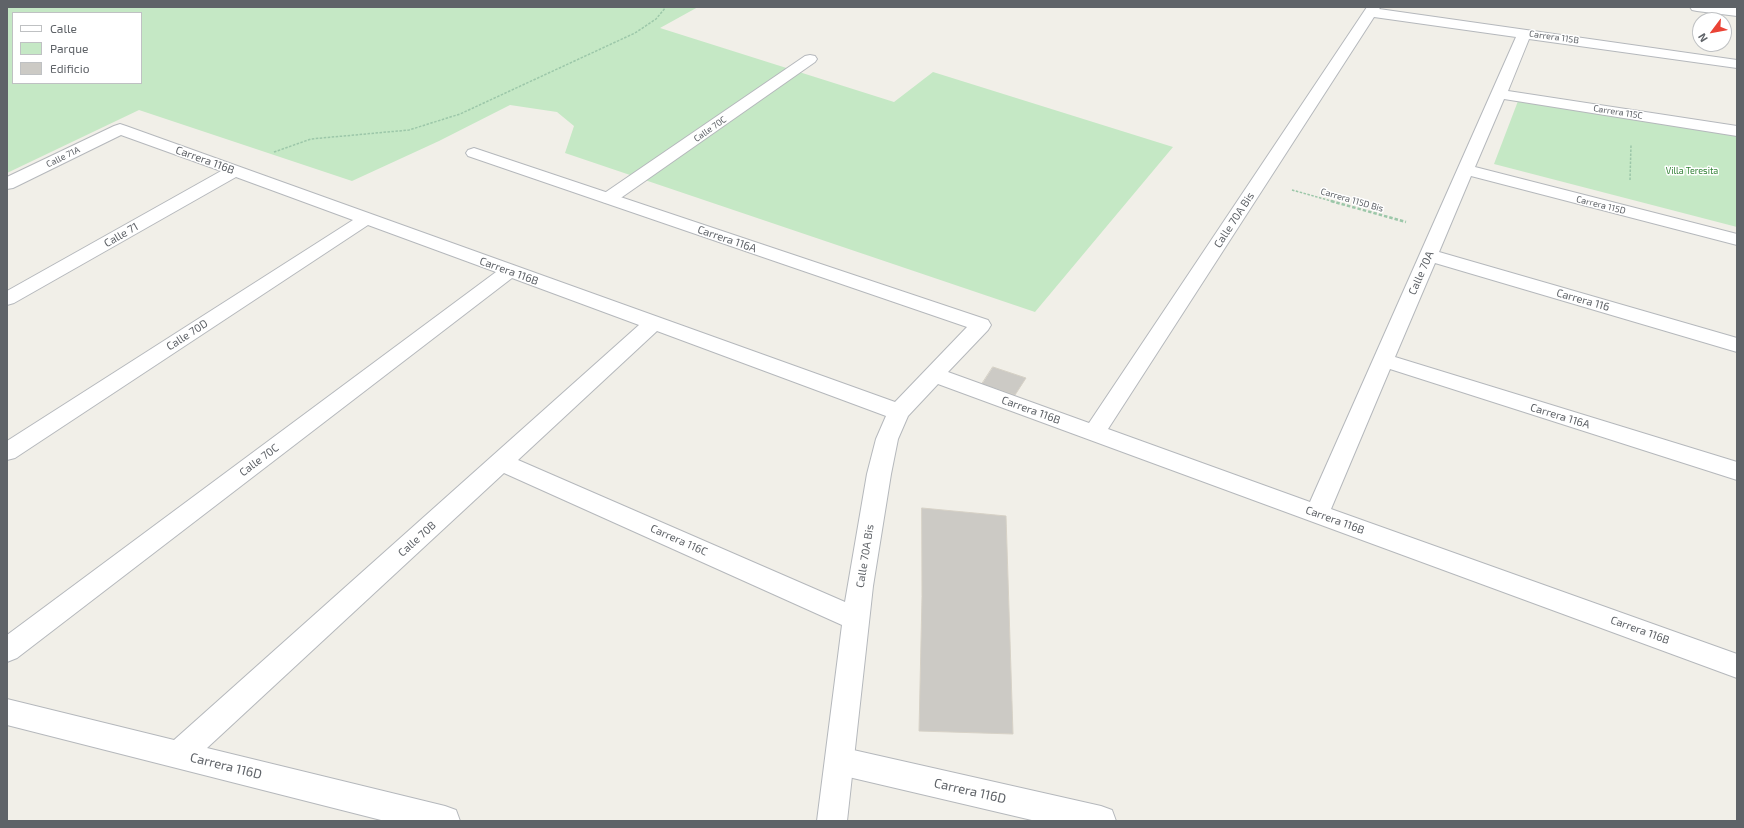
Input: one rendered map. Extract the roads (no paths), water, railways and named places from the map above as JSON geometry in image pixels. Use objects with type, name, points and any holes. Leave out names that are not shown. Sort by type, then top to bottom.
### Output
[{"type":"street","points":[[1697,7],[1737,12]]},
{"type":"street","name":"Carrera 115B","points":[[1372,10],[1737,64]]},
{"type":"street","name":"Calle 70A Bis","points":[[1094,433],[1372,10]]},
{"type":"street","name":"Calle 70A","points":[[1317,514],[1525,33]]},
{"type":"street","name":"Calle 70C","points":[[609,198],[810,59]]},
{"type":"street","name":"Carrera 115C","points":[[1499,94],[1737,131]]},
{"type":"street","name":"Carrera 116B","points":[[120,129],[899,412]]},
{"type":"street","name":"Calle 71A","points":[[7,184],[120,129]]},
{"type":"street","name":"Carrera 116A","points":[[474,152],[981,325]]},
{"type":"street","name":"Carrera 115D","points":[[1466,170],[1737,240]]},
{"type":"street","name":"Calle 71","points":[[7,299],[234,171]]},
{"type":"street","name":"Calle 70D","points":[[7,452],[366,218]]},
{"type":"street","name":"Carrera 116","points":[[1429,255],[1737,345]]},
{"type":"street","name":"Calle 70C","points":[[7,650],[510,271]]},
{"type":"street","name":"Calle 70B","points":[[179,754],[654,323]]},
{"type":"street","name":"Calle 70A Bis","points":[[832,821],[856,619],[878,474],[887,439],[899,412],[981,325]]},
{"type":"street","name":"Carrera 116A","points":[[1383,360],[1737,471]]},
{"type":"street","name":"Carrera 116B","points":[[934,375],[1737,666]]},
{"type":"street","name":"Carrera 116C","points":[[502,462],[856,619]]},
{"type":"street","name":"Carrera 116D","points":[[7,712],[445,821]]},
{"type":"street","name":"Carrera 116D","points":[[840,761],[1101,821]]},
{"type":"park label","name":"Villa Teresita","points":[[1692,171]]}]
